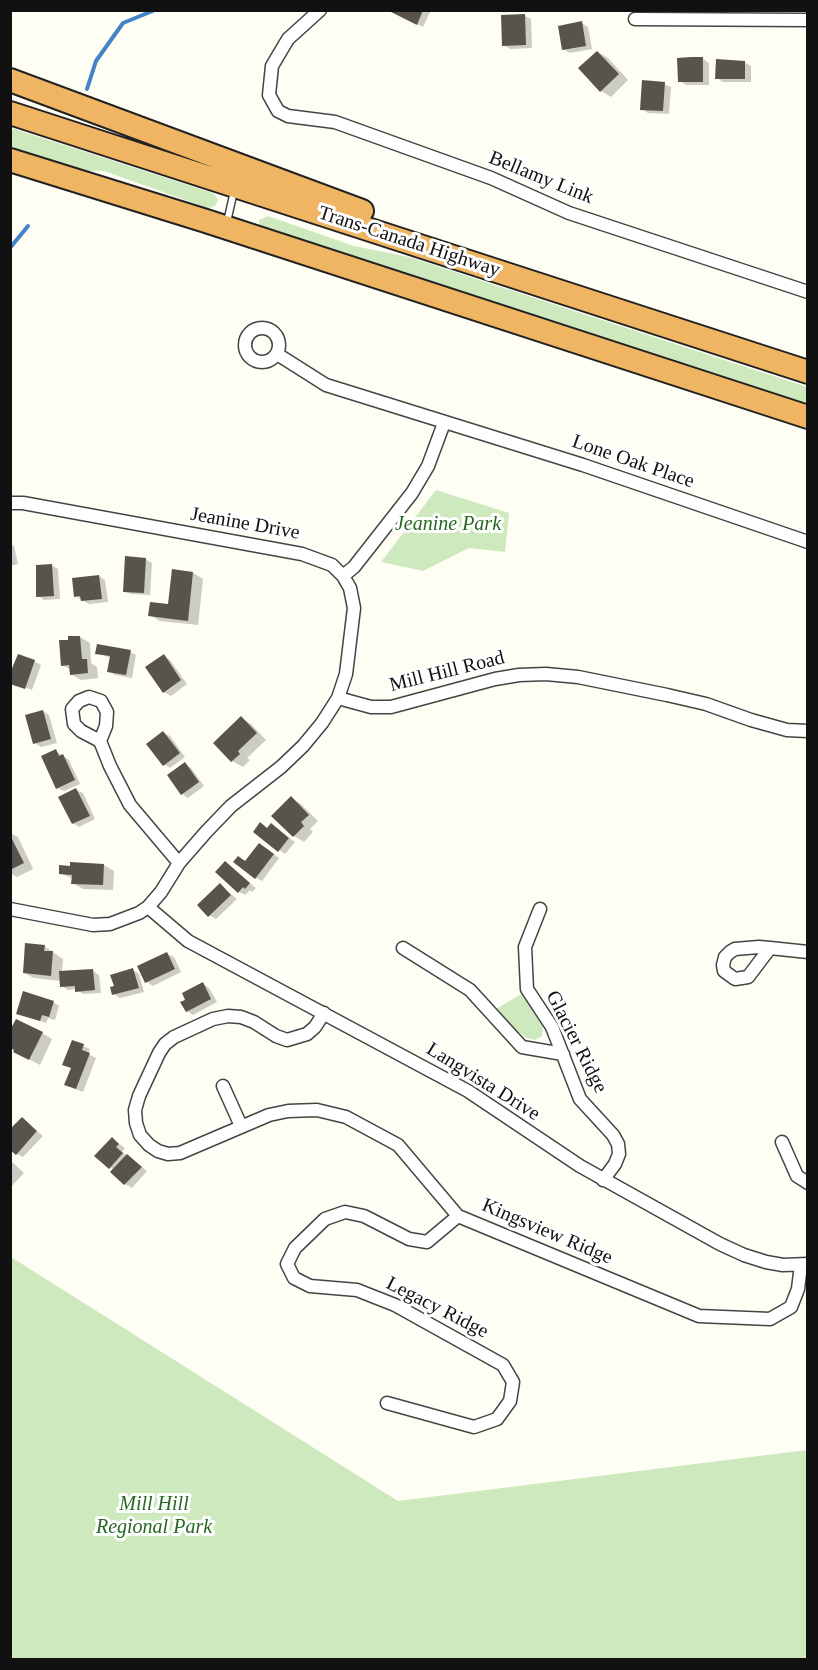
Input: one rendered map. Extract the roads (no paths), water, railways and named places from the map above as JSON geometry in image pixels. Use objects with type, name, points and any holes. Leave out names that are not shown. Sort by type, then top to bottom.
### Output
[{"type":"highway","points":[[10,80],[240,167],[457,245],[555,290]]},
{"type":"highway","name":"Trans-Canada Highway","points":[[10,113],[807,372]]},
{"type":"highway","points":[[10,160],[807,417]]},
{"type":"street","name":"Bellamy Link","points":[[320,10],[288,39],[272,66],[268,95],[278,111],[288,116],[335,122],[491,178],[569,213],[807,292]]},
{"type":"street","points":[[635,19],[648,15],[807,20]]},
{"type":"street","name":"Lone Oak Place","points":[[277,354],[326,385],[583,465],[807,542]]},
{"type":"street","points":[[10,909],[93,925],[110,924],[127,919],[148,907],[161,892],[179,863],[231,806],[281,767],[303,746],[322,723],[338,698],[346,674],[354,608],[350,588],[343,576],[354,567],[412,493],[428,466],[444,423]]},
{"type":"street","name":"Jeanine Drive","points":[[10,503],[23,503],[302,554],[332,565],[343,576]]},
{"type":"street","name":"Mill Hill Road","points":[[338,698],[371,707],[391,708],[495,679],[546,674],[578,677],[667,695],[706,704],[778,727],[807,731]]},
{"type":"street","points":[[100,741],[130,805],[179,863]]},
{"type":"street","name":"Langvista Drive","points":[[148,907],[188,941],[468,1091],[542,1142],[603,1180],[720,1244],[766,1262],[804,1265]]},
{"type":"street","name":"Glacier Ridge","points":[[540,909],[525,947],[527,989],[552,1027],[580,1099],[613,1135],[618,1144],[620,1154],[603,1180]]},
{"type":"street","points":[[403,948],[470,990],[522,1047],[563,1054]]},
{"type":"street","points":[[770,948],[807,952]]},
{"type":"street","name":"Kingsview Ridge","points":[[324,1013],[315,1027],[298,1038],[287,1040],[248,1019],[228,1016],[213,1019],[174,1037],[165,1044],[152,1066],[135,1110],[140,1135],[148,1145],[168,1154],[180,1153],[269,1115],[288,1111],[317,1110],[346,1117],[398,1145],[458,1216],[699,1316],[770,1319],[791,1307],[804,1265]]},
{"type":"street","points":[[223,1086],[241,1126]]},
{"type":"street","points":[[782,1142],[797,1176],[807,1183]]},
{"type":"street","name":"Legacy Ridge","points":[[387,1403],[474,1427],[497,1419],[510,1401],[513,1382],[503,1365],[395,1305],[357,1290],[310,1286],[294,1278],[287,1264],[295,1248],[325,1219],[345,1212],[364,1216],[409,1239],[427,1242],[458,1216]]},
{"type":"lane","points":[[225,228],[235,186]]},
{"type":"waterway","points":[[87,89],[96,61],[123,23],[155,10]]},
{"type":"waterway","points":[[10,248],[28,226]]},
{"type":"park label","name":"Jeanine Park","points":[[448,525]]},
{"type":"park label","name":"Mill Hill Regional Park","points":[[154,1516]]}]
